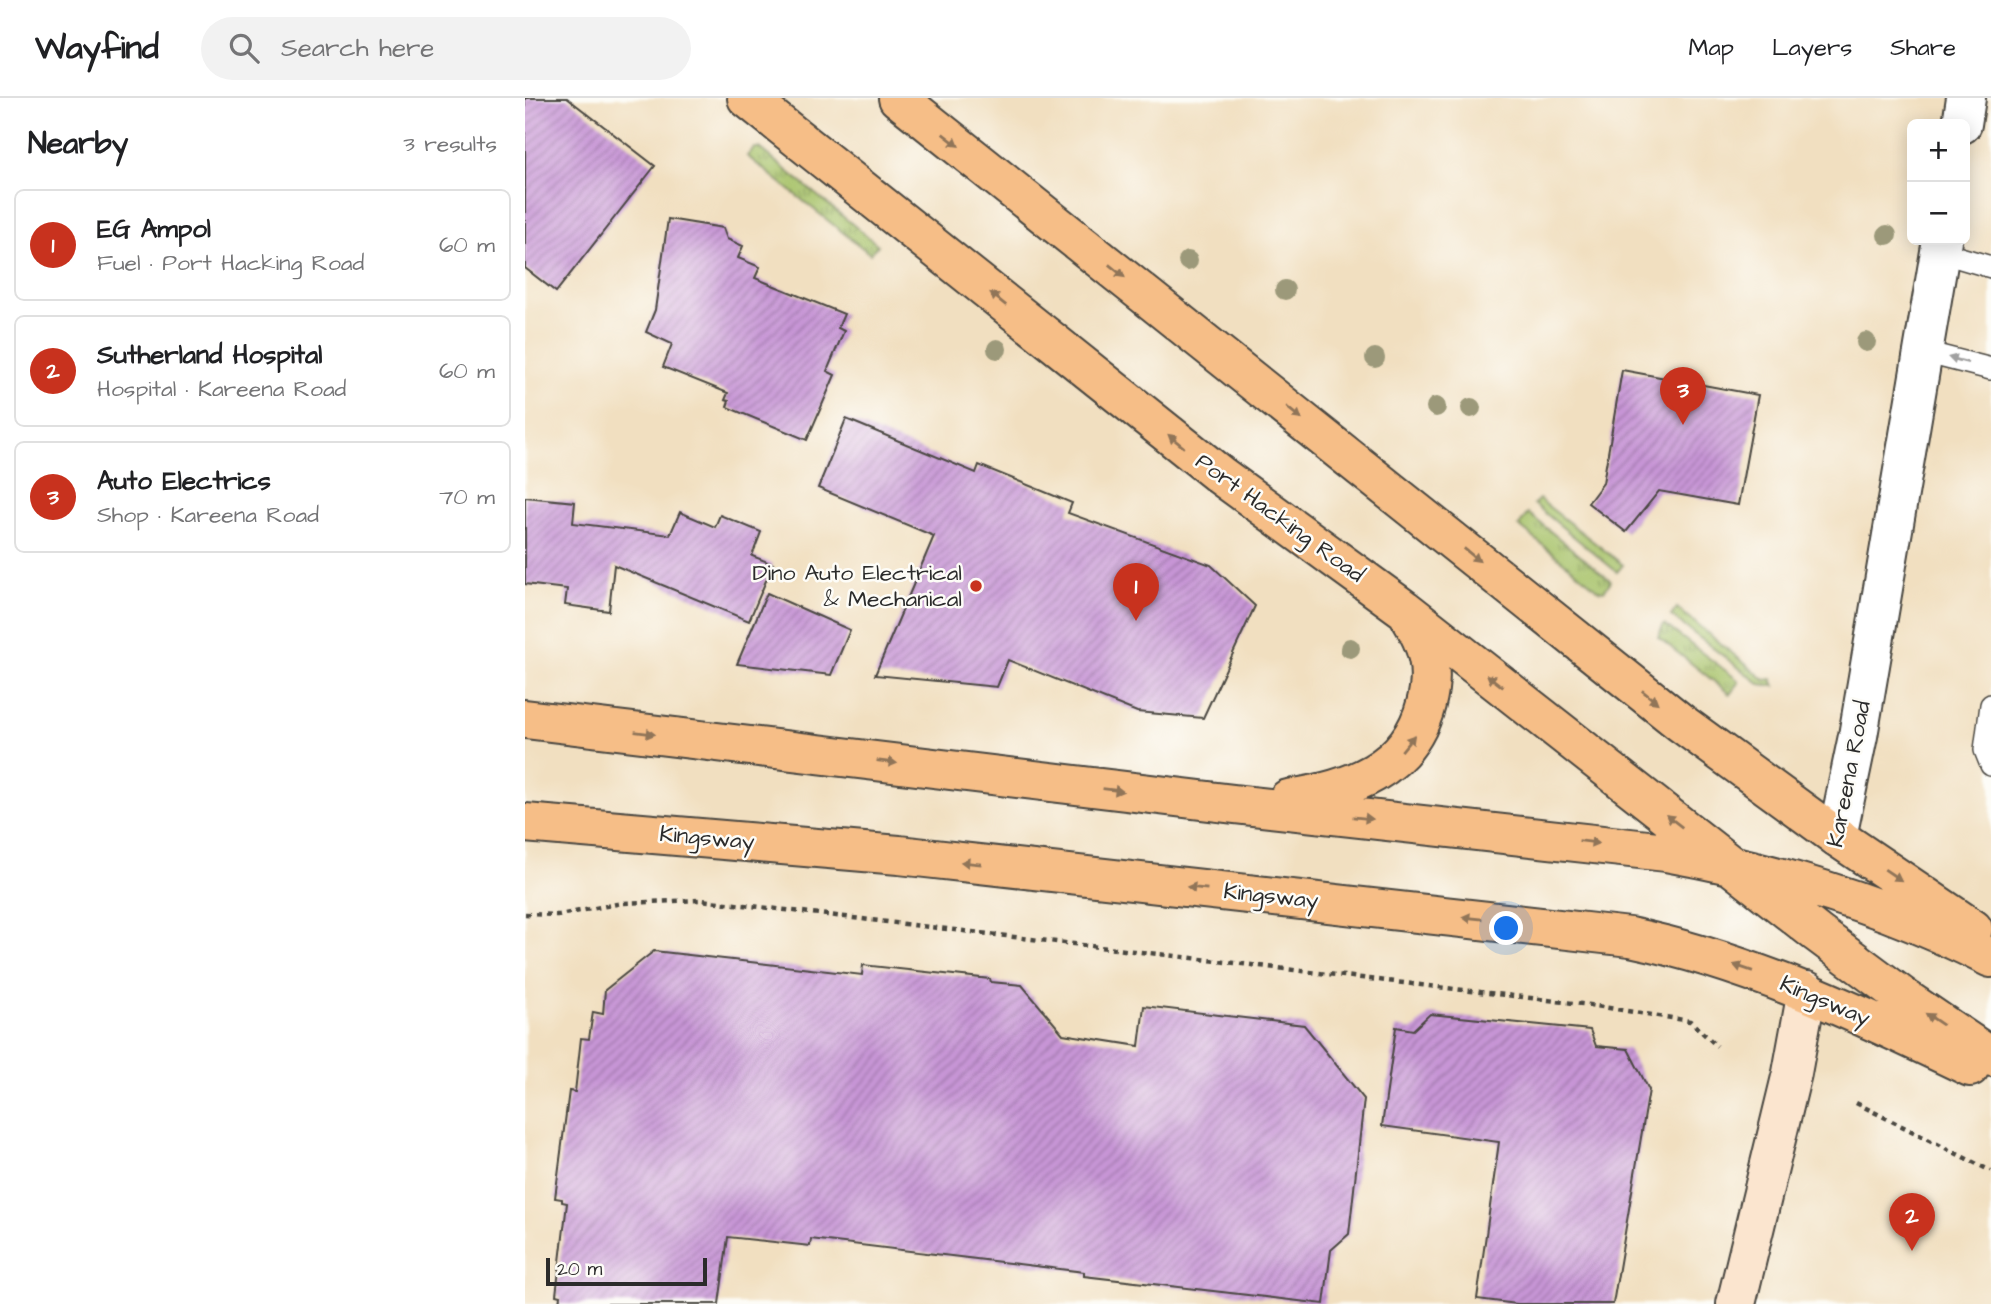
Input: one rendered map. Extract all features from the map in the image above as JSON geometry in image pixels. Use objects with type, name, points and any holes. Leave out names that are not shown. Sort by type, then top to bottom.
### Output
[{"type":"main road","name":"Port Hacking Road","points":[[747,98],[1220,475],[1404,609],[1817,933]]},
{"type":"main road","points":[[898,98],[1681,723],[1837,837],[1991,942]]},
{"type":"main road","points":[[1234,804],[1312,795],[1344,786],[1385,767],[1407,746],[1423,716],[1431,670],[1429,654],[1422,636],[1404,609]]},
{"type":"main road","points":[[525,719],[1234,804],[1608,844],[1728,863],[1798,881],[1941,932],[1991,958]]},
{"type":"main road","name":"Kingsway","points":[[525,823],[899,855],[1574,929],[1682,948],[1807,991],[1991,1077]]},
{"type":"main road","name":"Kareena Road","points":[[1807,991],[1837,837]]},
{"type":"main road","name":"Kingsway","points":[[1817,933],[1907,1000],[1991,1057]]},
{"type":"street","points":[[1963,119],[1966,98]]},
{"type":"street","name":"Kareena Road","points":[[1837,837],[1858,736],[1941,246]]},
{"type":"street","name":"Kareena Road","points":[[1736,1304],[1792,1073],[1807,991]]},
{"type":"lane","points":[[1941,246],[1991,267]]},
{"type":"lane","points":[[1924,352],[1991,369]]},
{"type":"lane","points":[[1991,705],[1985,750],[1991,765]]},
{"type":"path","points":[[525,914],[559,915],[622,903],[701,900],[1590,1005],[1690,1021],[1717,1046]]},
{"type":"path","points":[[1856,1103],[1991,1171]]},
{"type":"green space","points":[[754,148],[759,148],[878,245],[870,254],[747,156]]},
{"type":"green space","points":[[1539,499],[1623,565],[1617,572],[1534,504]]},
{"type":"green space","points":[[1528,513],[1611,581],[1604,591],[1599,590],[1519,526]]},
{"type":"green space","points":[[1677,608],[1765,680],[1772,679],[1775,686],[1760,684],[1671,616]]},
{"type":"green space","points":[[1664,624],[1738,680],[1739,683],[1730,694],[1658,637]]},
{"type":"building","points":[[525,98],[567,98],[655,166],[556,292],[525,268]]},
{"type":"building","points":[[668,219],[723,228],[727,239],[743,246],[738,258],[760,267],[755,278],[844,314],[838,328],[844,331],[827,371],[835,375],[807,440],[727,407],[729,401],[725,400],[728,393],[663,367],[672,344],[646,332],[655,310]]},
{"type":"building","points":[[1622,370],[1758,395],[1738,505],[1659,491],[1626,532],[1588,503],[1603,483]]},
{"type":"building","points":[[846,419],[976,473],[979,465],[1072,503],[1068,513],[1211,565],[1255,606],[1203,718],[1137,712],[1008,660],[997,687],[875,675],[934,536],[818,488]]},
{"type":"building","points":[[525,497],[575,502],[573,523],[670,535],[680,512],[715,527],[720,515],[761,532],[752,556],[773,564],[749,621],[614,565],[609,611],[565,605],[567,589],[525,584]]},
{"type":"building","points":[[767,593],[850,630],[831,675],[737,664]]},
{"type":"building","points":[[654,951],[862,975],[863,965],[1022,985],[1063,1034],[1139,1046],[1144,1006],[1304,1025],[1364,1099],[1349,1234],[1331,1250],[1324,1304],[1084,1276],[1084,1272],[811,1239],[810,1246],[728,1237],[719,1304],[559,1304],[560,1296],[556,1295],[567,1203],[555,1198],[569,1091],[575,1092],[581,1038],[589,1039],[593,1012],[603,1014],[605,990]]},
{"type":"building","points":[[1430,1014],[1590,1030],[1596,1046],[1628,1049],[1649,1090],[1613,1304],[1517,1304],[1477,1299],[1499,1142],[1382,1126],[1396,1027],[1413,1030]]},
{"type":"place","name":"Auto Electrics","points":[[1683,425]]},
{"type":"place","name":"Dino Auto Electrical & Mechanical","points":[[976,586]]},
{"type":"place","name":"EG Ampol","points":[[1136,621]]},
{"type":"place","name":"Sutherland Hospital","points":[[1912,1251]]}]
